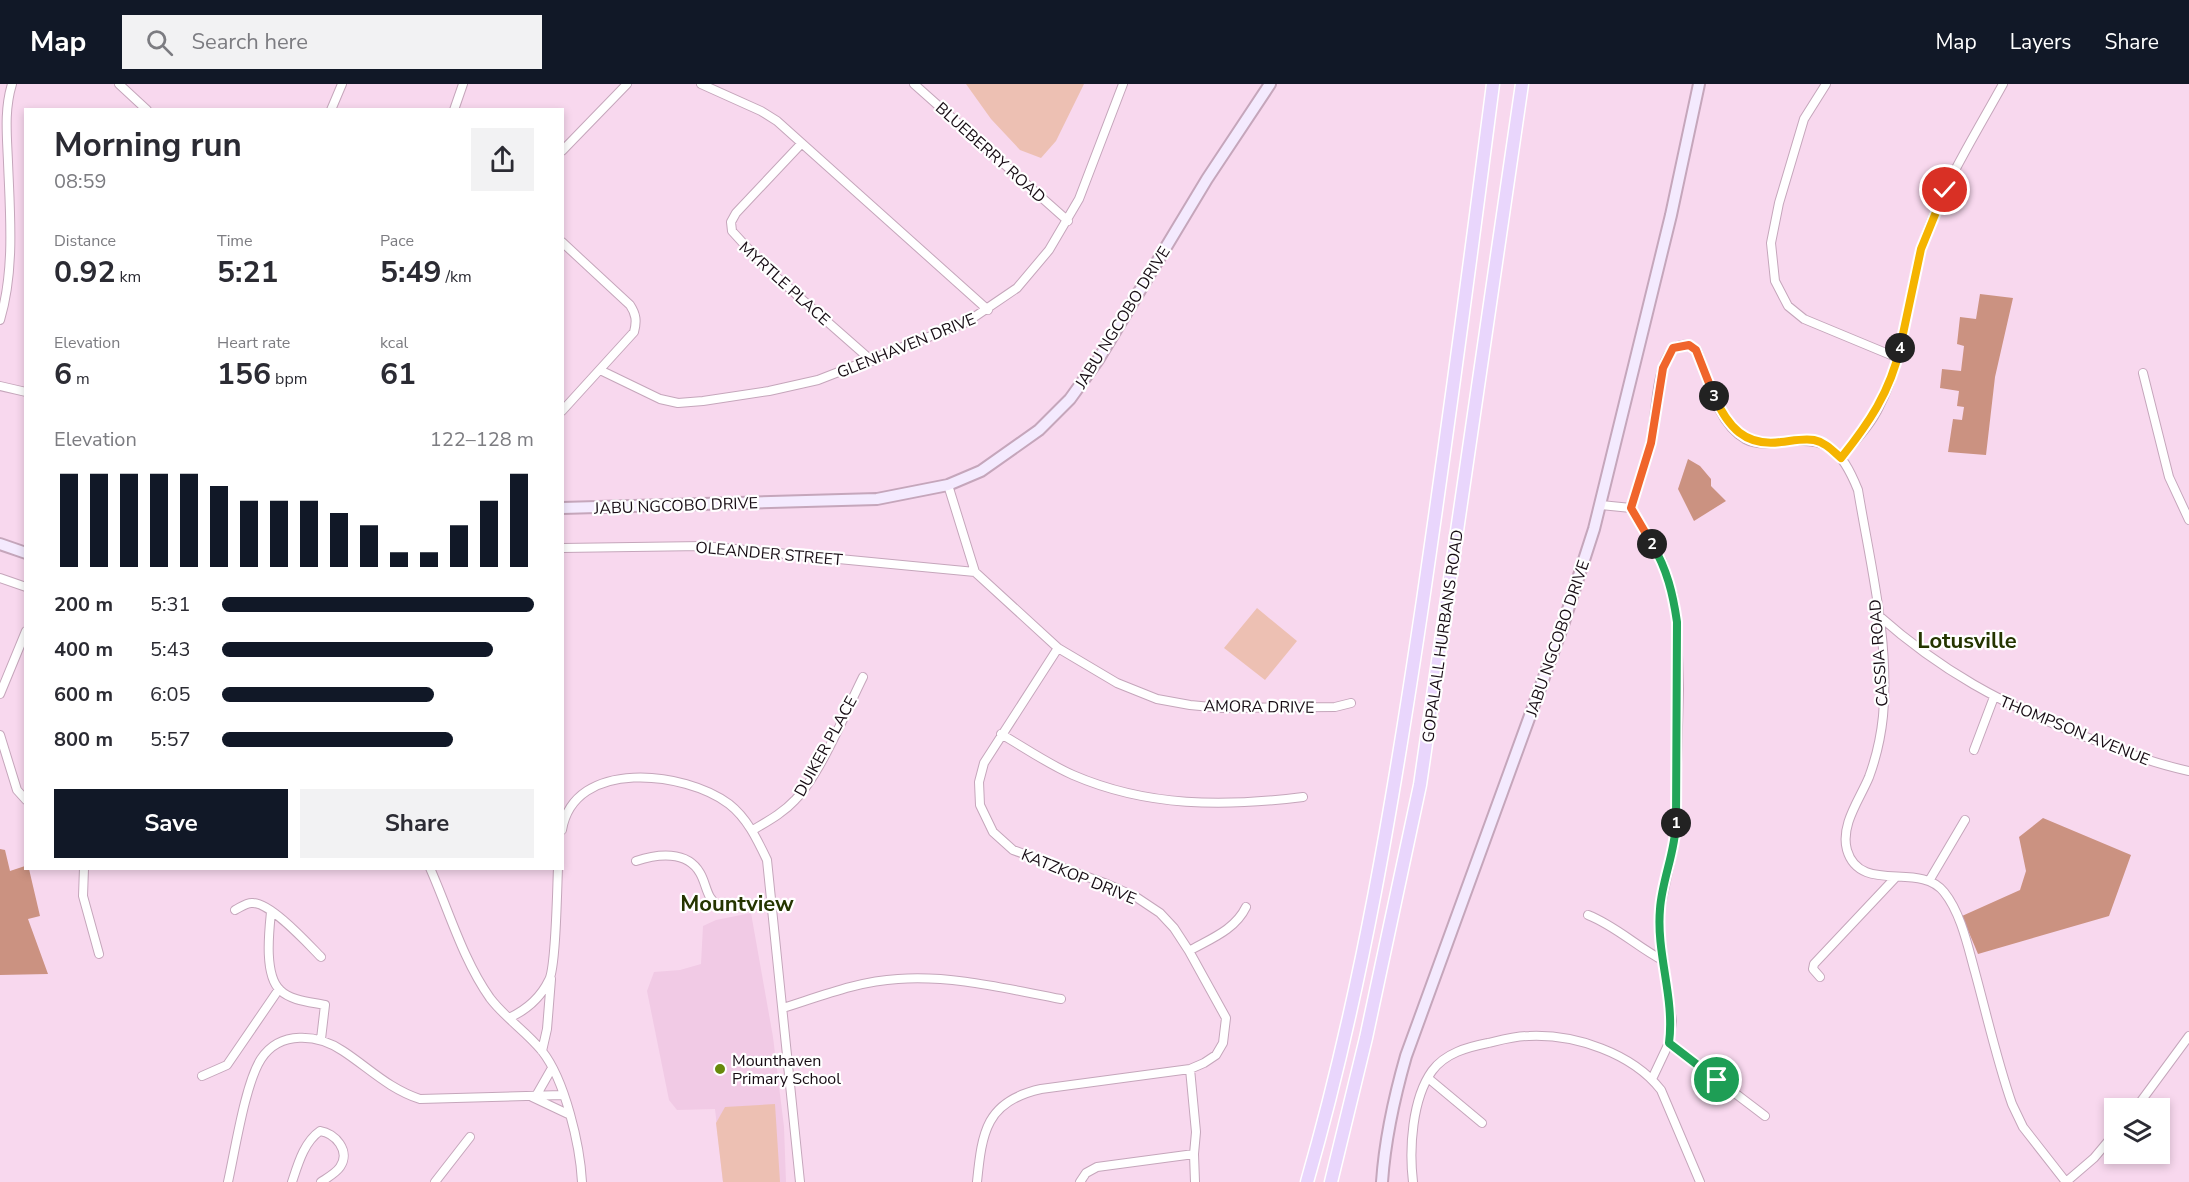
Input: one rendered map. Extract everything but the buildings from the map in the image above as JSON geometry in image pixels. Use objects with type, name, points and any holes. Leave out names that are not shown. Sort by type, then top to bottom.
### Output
[{"type":"main road","name":"JABU NGCOBO DRIVE","points":[[564,508],[848,501],[906,494],[948,485],[981,471],[1011,452],[1039,430],[1070,399],[1098,360],[1207,179],[1270,84]]},
{"type":"main road","name":"GOPALALL HURBANS ROAD","points":[[1307,1182],[1374,903],[1397,776],[1441,471],[1492,84]]},
{"type":"main road","name":"GOPALALL HURBANS ROAD","points":[[1330,1182],[1366,1038],[1420,786],[1522,84]]},
{"type":"main road","name":"JABU NGCOBO DRIVE","points":[[1382,1182],[1385,1147],[1394,1096],[1406,1056],[1559,636],[1601,505],[1671,215],[1699,84]]},
{"type":"main road","points":[[0,544],[24,552]]},
{"type":"street","points":[[0,320],[9,267],[4,164],[6,113],[12,84]]},
{"type":"street","points":[[118,84],[145,108]]},
{"type":"street","points":[[332,108],[342,84]]},
{"type":"street","points":[[455,108],[463,84]]},
{"type":"street","points":[[564,149],[627,84]]},
{"type":"street","points":[[701,84],[761,111],[988,310]]},
{"type":"street","name":"BLUEBERRY ROAD","points":[[914,84],[1068,221]]},
{"type":"street","name":"GLENHAVEN DRIVE","points":[[600,370],[660,399],[678,403],[769,391],[818,380],[872,361],[967,322],[988,310],[1017,288],[1035,269],[1068,221],[1123,84]]},
{"type":"street","points":[[1826,84],[1804,119],[1779,203],[1771,243],[1775,281],[1788,306],[1804,319],[1898,358]]},
{"type":"street","points":[[1841,458],[1878,410],[1898,358],[1917,264],[1931,221],[2003,84]]},
{"type":"street","name":"MYRTLE PLACE","points":[[801,144],[736,213],[731,222],[732,231],[764,266],[872,361]]},
{"type":"street","points":[[564,244],[635,312],[637,323],[634,332],[564,407]]},
{"type":"street","name":"CASSIA ROAD","points":[[1631,508],[1651,443],[1663,368],[1673,348],[1681,345],[1689,345],[1696,350],[1719,407],[1735,431],[1746,440],[1769,444],[1813,439],[1841,458],[1851,472],[1858,490],[1878,615],[1883,715],[1875,760],[1847,827],[1846,844],[1850,859],[1863,871],[1929,881]]},
{"type":"street","points":[[2143,373],[2169,477],[2189,520]]},
{"type":"street","points":[[0,386],[24,392]]},
{"type":"street","points":[[948,485],[975,572]]},
{"type":"street","points":[[1601,505],[1631,508],[1662,561],[1673,595],[1677,622],[1679,689],[1675,839],[1660,909],[1660,936],[1672,1021],[1669,1043],[1652,1079]]},
{"type":"street","name":"OLEANDER STREET","points":[[564,548],[703,546],[975,572]]},
{"type":"street","name":"AMORA DRIVE","points":[[975,572],[1058,648],[1117,683],[1157,699],[1222,708],[1335,706],[1351,703]]},
{"type":"street","points":[[0,578],[24,586]]},
{"type":"street","name":"THOMPSON AVENUE","points":[[1878,615],[1935,663],[1994,698],[2029,715],[2136,757],[2189,771]]},
{"type":"street","points":[[0,694],[24,636]]},
{"type":"street","name":"KATZKOP DRIVE","points":[[977,1182],[981,1139],[990,1120],[1003,1104],[1020,1094],[1190,1069],[1216,1055],[1226,1030],[1226,1018],[1220,1003],[1174,928],[1160,914],[1136,897],[1013,850],[993,832],[980,805],[979,782],[984,763],[1058,648]]},
{"type":"street","name":"DUIKER PLACE","points":[[753,830],[782,813],[797,799],[816,768],[863,677]]},
{"type":"street","points":[[1974,750],[1994,698]]},
{"type":"street","points":[[1001,734],[1072,775],[1099,785],[1159,800],[1230,804],[1303,797]]},
{"type":"street","points":[[0,735],[17,790],[24,798]]},
{"type":"street","points":[[564,826],[572,807],[586,792],[604,782],[625,778],[652,778],[691,784],[729,804],[753,830],[767,860],[800,1182]]},
{"type":"street","points":[[1965,820],[1929,881],[1944,892],[1963,932],[2007,1091],[2017,1116],[2066,1182],[2104,1146]]},
{"type":"street","points":[[636,861],[650,856],[681,857],[700,872],[710,898],[718,905],[772,905]]},
{"type":"street","points":[[84,870],[83,897],[99,954]]},
{"type":"street","points":[[431,870],[478,978],[491,999],[542,1051],[552,1068],[579,1154],[582,1182]]},
{"type":"street","points":[[542,1051],[547,1029],[558,870]]},
{"type":"street","points":[[1820,977],[1813,969],[1814,964],[1896,877]]},
{"type":"street","points":[[235,910],[255,902],[272,912],[321,957]]},
{"type":"street","points":[[1189,951],[1230,928],[1240,919],[1246,908]]},
{"type":"street","points":[[272,912],[269,962],[279,989],[292,997],[325,1005],[321,1039]]},
{"type":"street","points":[[1588,915],[1603,921],[1664,961]]},
{"type":"street","points":[[509,1018],[521,1012],[536,999],[551,978]]},
{"type":"street","points":[[783,1008],[851,987],[897,979],[953,979],[1061,999]]},
{"type":"street","points":[[202,1076],[227,1065],[279,989]]},
{"type":"street","points":[[1413,1182],[1411,1165],[1417,1112],[1423,1085],[1428,1078],[1444,1059],[1466,1048],[1529,1036],[1580,1042],[1608,1051],[1652,1079],[1661,1090],[1700,1182]]},
{"type":"street","points":[[2143,1098],[2189,1036]]},
{"type":"street","points":[[228,1182],[254,1074],[262,1058],[283,1041],[301,1038],[321,1039],[342,1050],[401,1093],[420,1098],[562,1095]]},
{"type":"street","points":[[1669,1043],[1766,1116]]},
{"type":"street","points":[[533,1096],[552,1068]]},
{"type":"street","points":[[1190,1069],[1196,1132],[1195,1182]]},
{"type":"street","points":[[1428,1078],[1482,1123]]},
{"type":"street","points":[[533,1096],[568,1114]]},
{"type":"street","points":[[292,1182],[312,1136],[320,1131],[328,1132],[336,1138],[344,1155],[342,1164],[321,1182]]},
{"type":"street","points":[[435,1182],[470,1137]]},
{"type":"street","points":[[1080,1182],[1086,1173],[1097,1167],[1194,1154]]},
{"type":"shaded area","points":[[966,84],[1084,84],[1056,141],[1041,158],[1020,150],[991,119]]},
{"type":"shaded area","points":[[1980,294],[2013,298],[1995,377],[1986,455],[1948,452],[1953,419],[1962,420],[1964,407],[1957,406],[1959,391],[1940,388],[1942,369],[1961,371],[1964,346],[1957,344],[1960,317],[1976,319]]},
{"type":"shaded area","points":[[1688,459],[1700,466],[1711,479],[1711,486],[1726,501],[1694,521],[1678,489]]},
{"type":"shaded area","points":[[1257,608],[1297,641],[1265,680],[1224,648]]},
{"type":"shaded area","points":[[2043,818],[2131,855],[2109,916],[1978,954],[1962,916],[2020,890],[2026,871],[2019,837]]},
{"type":"shaded area","points":[[0,849],[5,850],[10,871],[24,866],[24,870],[29,870],[40,916],[28,919],[48,974],[0,975]]},
{"type":"shaded area","name":"Mounthaven Primary School","points":[[751,913],[773,1037],[784,1127],[786,1182],[723,1182],[715,1109],[677,1110],[669,1100],[647,991],[654,972],[680,970],[701,964],[703,926],[716,920]]},
{"type":"shaded area","points":[[775,1104],[780,1182],[723,1182],[716,1123],[725,1107]]},
{"type":"place","name":"Mounthaven Primary School","points":[[720,1069]]},
{"type":"district","name":"Lotusville","points":[[1967,640]]},
{"type":"district","name":"Mountview","points":[[737,903]]},
{"type":"route","points":[[1717,1080],[1669,1043],[1672,1021],[1660,936],[1660,909],[1675,839],[1679,689],[1677,622],[1673,595],[1662,561],[1631,508],[1651,443],[1663,368],[1673,348],[1689,345],[1696,350],[1719,407],[1735,431],[1746,440],[1769,444],[1813,439],[1841,458],[1878,410],[1892,378],[1903,339],[1910,293],[1921,249],[1945,190]]}]
